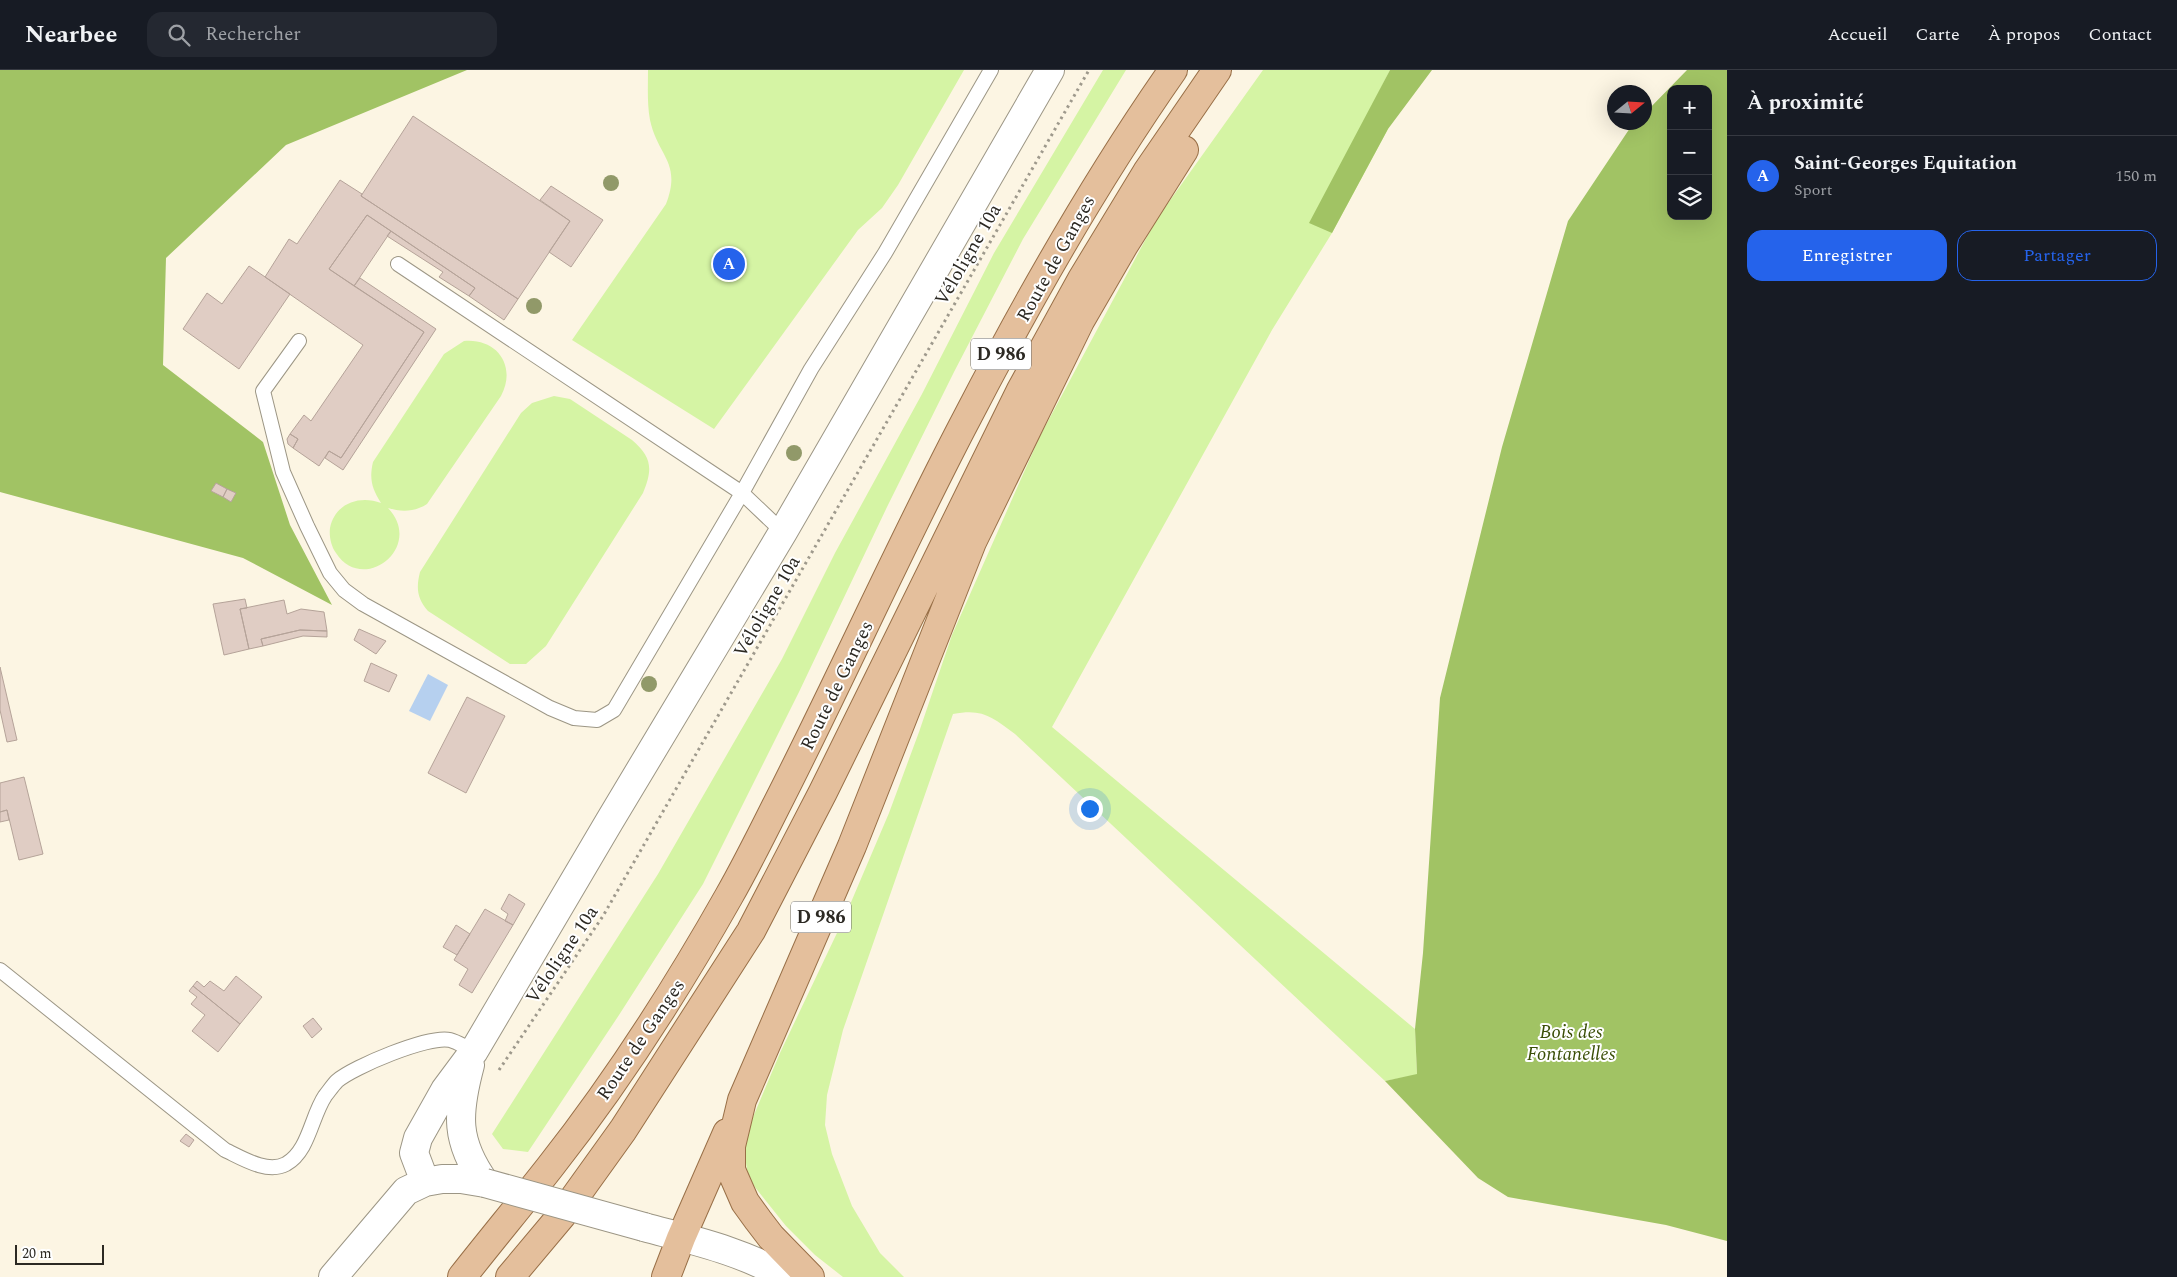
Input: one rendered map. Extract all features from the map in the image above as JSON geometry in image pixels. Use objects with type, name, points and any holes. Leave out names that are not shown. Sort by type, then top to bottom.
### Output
[{"type":"main road","name":"Route de Ganges","points":[[462,1277],[551,1166],[606,1090],[660,1012],[730,895],[853,652],[972,407],[1052,260],[1097,184],[1127,136],[1173,70]]},
{"type":"main road","name":"Route de Ganges","points":[[510,1277],[562,1215],[623,1130],[751,931],[823,792],[1020,390],[1082,279],[1146,172],[1217,70]]},
{"type":"main road","name":"D 986","points":[[666,1277],[681,1238],[852,846],[972,542],[1080,322],[1124,245],[1208,115],[1231,70]]},
{"type":"main road","name":"D 986","points":[[742,1100],[731,1146],[731,1170],[745,1202],[758,1220],[771,1237],[810,1277]]},
{"type":"street","points":[[434,1180],[414,1153],[418,1138],[445,1090],[471,1063],[609,822],[783,532],[1050,70]]},
{"type":"street","points":[[434,1180],[460,1157],[462,1096],[471,1063]]},
{"type":"street","points":[[462,1139],[471,1163],[485,1184]]},
{"type":"street","points":[[333,1277],[406,1191],[434,1180],[462,1179],[681,1238],[752,1260],[784,1277]]},
{"type":"lane","points":[[299,341],[263,391],[283,472],[330,573],[344,590],[364,604],[509,683],[550,708],[574,718],[597,720],[614,710],[742,493],[812,369],[885,253],[991,70]]},
{"type":"lane","points":[[398,264],[742,493],[783,532]]},
{"type":"lane","points":[[0,970],[225,1150],[264,1166],[285,1164],[298,1154],[306,1139],[317,1109],[326,1094],[337,1081],[359,1067],[386,1056],[437,1040],[449,1040],[471,1063]]},
{"type":"path","name":"Véloligne 10a","points":[[471,1063],[493,1078],[604,916],[1089,70]]},
{"type":"green space","points":[[0,70],[467,70],[286,145],[166,258],[163,365],[263,442],[290,525],[332,605],[243,558],[0,492]]},
{"type":"green space","points":[[648,70],[964,70],[898,185],[882,208],[858,230],[714,429],[572,340],[666,204],[670,190],[670,169],[650,120]]},
{"type":"green space","points":[[1103,70],[1126,70],[1023,239],[887,507],[799,692],[703,884],[528,1152],[503,1149],[492,1134],[658,874],[782,659],[835,553],[922,394],[994,253]]},
{"type":"green space","points":[[1263,70],[1390,70],[1371,108],[1388,129],[1332,233],[1272,330],[1052,727],[1415,1029],[1417,1075],[1385,1081],[1015,734],[987,715],[972,712],[953,714],[843,1030],[827,1095],[825,1125],[832,1154],[852,1206],[880,1253],[904,1277],[843,1277],[815,1255],[786,1226],[754,1186],[747,1170],[743,1141],[780,1053],[846,914],[889,813],[952,635],[1040,436],[1156,220]]},
{"type":"green space","points":[[1390,70],[1432,70],[1388,129],[1332,233],[1309,223]]},
{"type":"green space","name":"Bois des Fontanelles","points":[[1687,70],[1727,70],[1727,1241],[1666,1225],[1508,1197],[1478,1178],[1385,1081],[1417,1074],[1415,1029],[1423,953],[1440,698],[1502,447],[1568,221],[1629,130],[1652,130],[1652,106],[1667,90],[1667,220],[1712,220],[1712,85],[1672,85]]},
{"type":"green space","points":[[464,341],[476,341],[486,344],[501,356],[507,374],[501,396],[427,504],[418,509],[408,511],[388,508],[397,523],[399,537],[395,550],[386,561],[374,568],[361,569],[348,565],[336,553],[330,538],[330,528],[333,519],[337,512],[350,503],[365,500],[381,503],[372,484],[373,462],[444,354]]},
{"type":"green space","points":[[554,396],[570,399],[639,446],[649,464],[648,477],[643,493],[546,646],[526,664],[510,664],[428,611],[420,597],[418,588],[419,578],[420,572],[521,413],[532,403]]},
{"type":"water","points":[[428,674],[448,685],[430,721],[409,711]]},
{"type":"building","points":[[413,116],[570,221],[518,299],[361,196]]},
{"type":"building","points":[[340,180],[362,194],[361,196],[518,299],[504,320],[469,296],[475,288],[367,215],[329,269],[424,332],[341,458],[329,451],[319,466],[293,448],[298,439],[290,434],[304,415],[311,421],[363,345],[265,277],[289,239],[297,244]]},
{"type":"building","points":[[551,186],[603,220],[571,267],[549,252],[570,221],[540,200]]},
{"type":"building","points":[[367,215],[391,231],[354,286],[329,269]]},
{"type":"building","points":[[391,231],[475,288],[469,296],[439,277],[443,272],[387,236]]},
{"type":"building","points":[[249,266],[290,294],[239,369],[183,329],[207,293],[222,304]]},
{"type":"building","points":[[360,278],[436,329],[343,470],[325,458],[329,451],[341,458],[424,332],[354,286]]},
{"type":"building","points":[[290,434],[298,439],[293,448],[288,444],[287,439]]},
{"type":"building","points":[[216,483],[227,489],[223,497],[211,491]]},
{"type":"building","points":[[227,489],[236,493],[231,502],[223,497]]},
{"type":"building","points":[[245,599],[247,608],[240,609],[249,649],[224,655],[213,604]]},
{"type":"building","points":[[284,600],[287,614],[301,609],[324,612],[327,631],[300,630],[261,639],[263,646],[249,649],[240,609]]},
{"type":"building","points":[[359,629],[386,641],[376,654],[354,640]]},
{"type":"building","points":[[300,630],[327,631],[327,637],[303,636],[263,646],[261,639]]},
{"type":"building","points":[[371,663],[397,675],[389,692],[364,681]]},
{"type":"building","points":[[0,667],[17,740],[7,742],[0,710]]},
{"type":"building","points":[[467,697],[505,716],[466,793],[428,773]]},
{"type":"building","points":[[24,777],[43,854],[19,860],[7,810],[0,812],[0,783]]},
{"type":"building","points":[[7,810],[9,820],[0,822],[0,812]]},
{"type":"building","points":[[509,894],[525,904],[513,925],[505,921],[508,914],[501,909]]},
{"type":"building","points":[[485,909],[513,925],[472,993],[459,985],[468,969],[454,960]]},
{"type":"building","points":[[456,925],[470,934],[457,955],[443,947]]},
{"type":"building","points":[[236,976],[262,997],[240,1024],[193,986],[197,981],[204,987],[210,981],[224,991]]},
{"type":"building","points":[[193,986],[240,1024],[218,1052],[192,1031],[205,1015],[191,1004],[197,997],[189,991]]},
{"type":"building","points":[[313,1018],[322,1029],[312,1038],[303,1026]]},
{"type":"building","points":[[186,1134],[194,1140],[189,1147],[180,1141]]},
{"type":"place","name":"Saint-Georges Equitation","points":[[729,264]]}]
